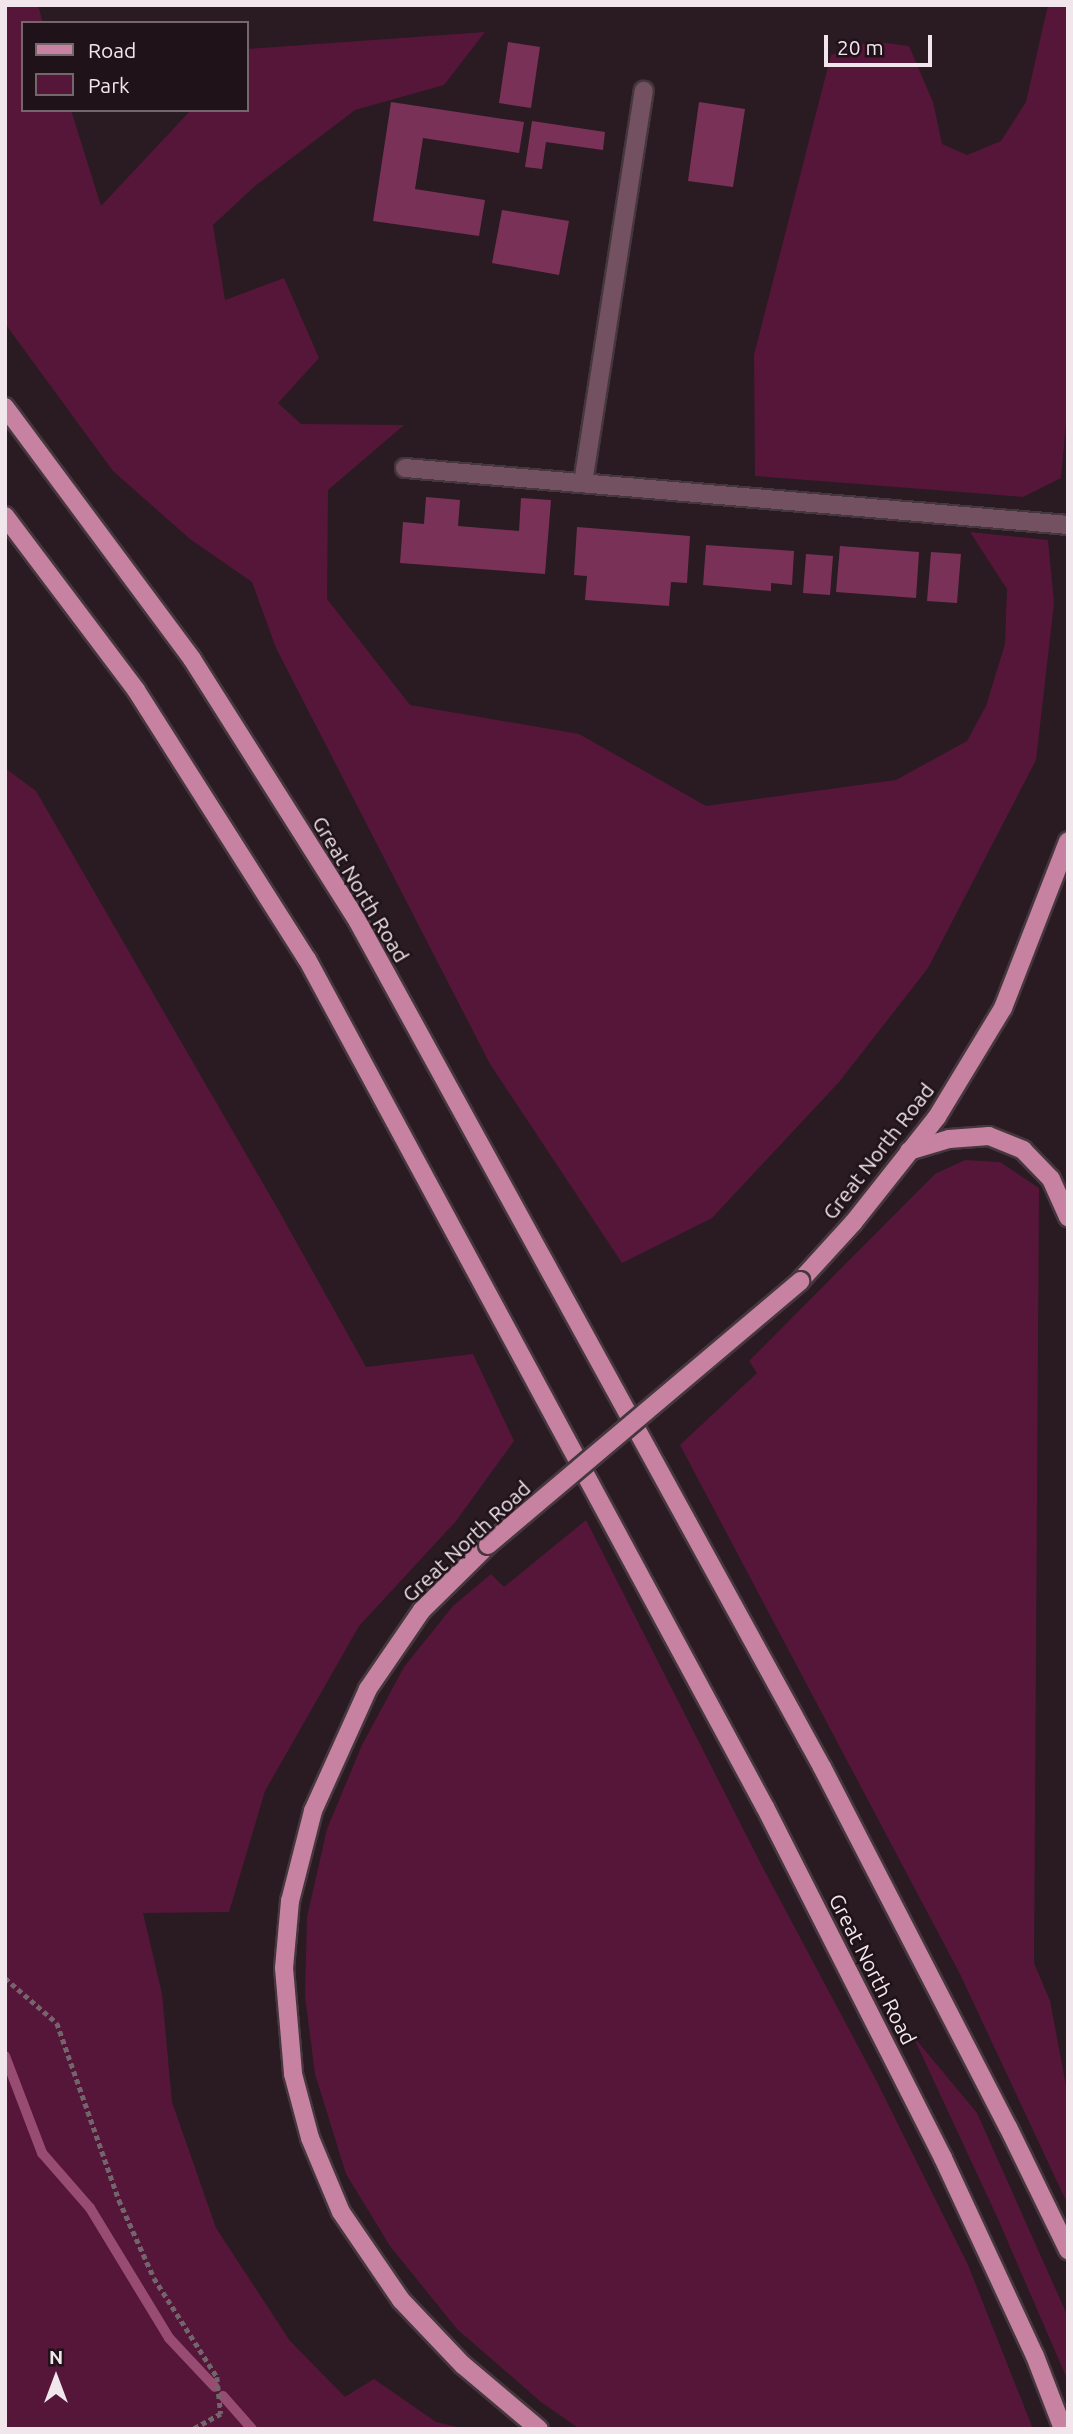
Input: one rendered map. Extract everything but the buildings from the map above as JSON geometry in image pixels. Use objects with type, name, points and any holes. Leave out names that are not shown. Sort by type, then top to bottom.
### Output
[{"type":"main road","name":"Great North Road","points":[[5,407],[192,659],[358,922],[822,1767],[1008,2127],[1068,2250]]},
{"type":"main road","name":"Great North Road","points":[[5,516],[136,690],[307,959],[765,1807],[943,2158],[1035,2356],[1063,2429]]},
{"type":"main road","name":"Great North Road","points":[[539,2429],[463,2365],[401,2300],[341,2212],[310,2138],[293,2074],[284,1968],[290,1901],[313,1811],[368,1689],[422,1610],[488,1545],[800,1281],[853,1223],[937,1117],[1003,1008],[1068,841]]},
{"type":"main road","points":[[909,1151],[949,1139],[989,1136],[1023,1150],[1051,1179],[1068,1217]]},
{"type":"lane","points":[[583,483],[644,91]]},
{"type":"lane","points":[[405,468],[1068,525]]},
{"type":"path","points":[[5,1978],[57,2023],[119,2200],[154,2278],[216,2377],[221,2414],[194,2429]]},
{"type":"green space","points":[[5,5],[38,5],[42,21],[21,21],[21,112],[72,112],[101,206],[189,112],[248,112],[248,49],[485,32],[444,85],[355,110],[255,186],[213,225],[225,300],[284,278],[319,358],[278,403],[301,424],[404,425],[328,490],[327,599],[410,705],[579,734],[706,806],[896,780],[967,741],[986,706],[1005,644],[1007,589],[970,532],[1048,540],[1054,603],[1036,760],[928,968],[839,1082],[712,1218],[622,1263],[490,1064],[276,648],[252,582],[190,539],[113,471],[6,325]]},
{"type":"green space","points":[[1048,5],[1068,5],[1068,402],[1061,478],[1023,497],[755,476],[754,355],[831,55],[871,41],[909,46],[933,102],[942,144],[967,155],[1001,141],[1026,102]]},
{"type":"green space","points":[[5,768],[36,791],[366,1367],[473,1354],[514,1441],[456,1521],[359,1626],[265,1791],[229,1912],[143,1913],[162,1994],[172,2102],[216,2228],[290,2341],[345,2397],[374,2379],[436,2422],[466,2429],[5,2429]]},
{"type":"green space","points":[[965,1160],[1000,1162],[1039,1188],[1034,1963],[1050,2001],[1068,2096],[1068,2205],[960,1974],[680,1445],[757,1373],[749,1361],[935,1174]]},
{"type":"green space","points":[[586,1520],[763,1868],[876,2080],[968,2265],[1033,2429],[580,2429],[541,2402],[457,2329],[390,2246],[346,2174],[315,2074],[305,1996],[307,1917],[327,1829],[362,1745],[404,1667],[453,1606],[491,1574],[504,1587]]},
{"type":"green space","points":[[913,2036],[977,2113],[1068,2317],[1068,2381],[998,2219]]},
{"type":"waterway","points":[[5,2056],[42,2153],[90,2208],[169,2338],[215,2387]]},
{"type":"waterway","points":[[223,2396],[252,2429]]}]
